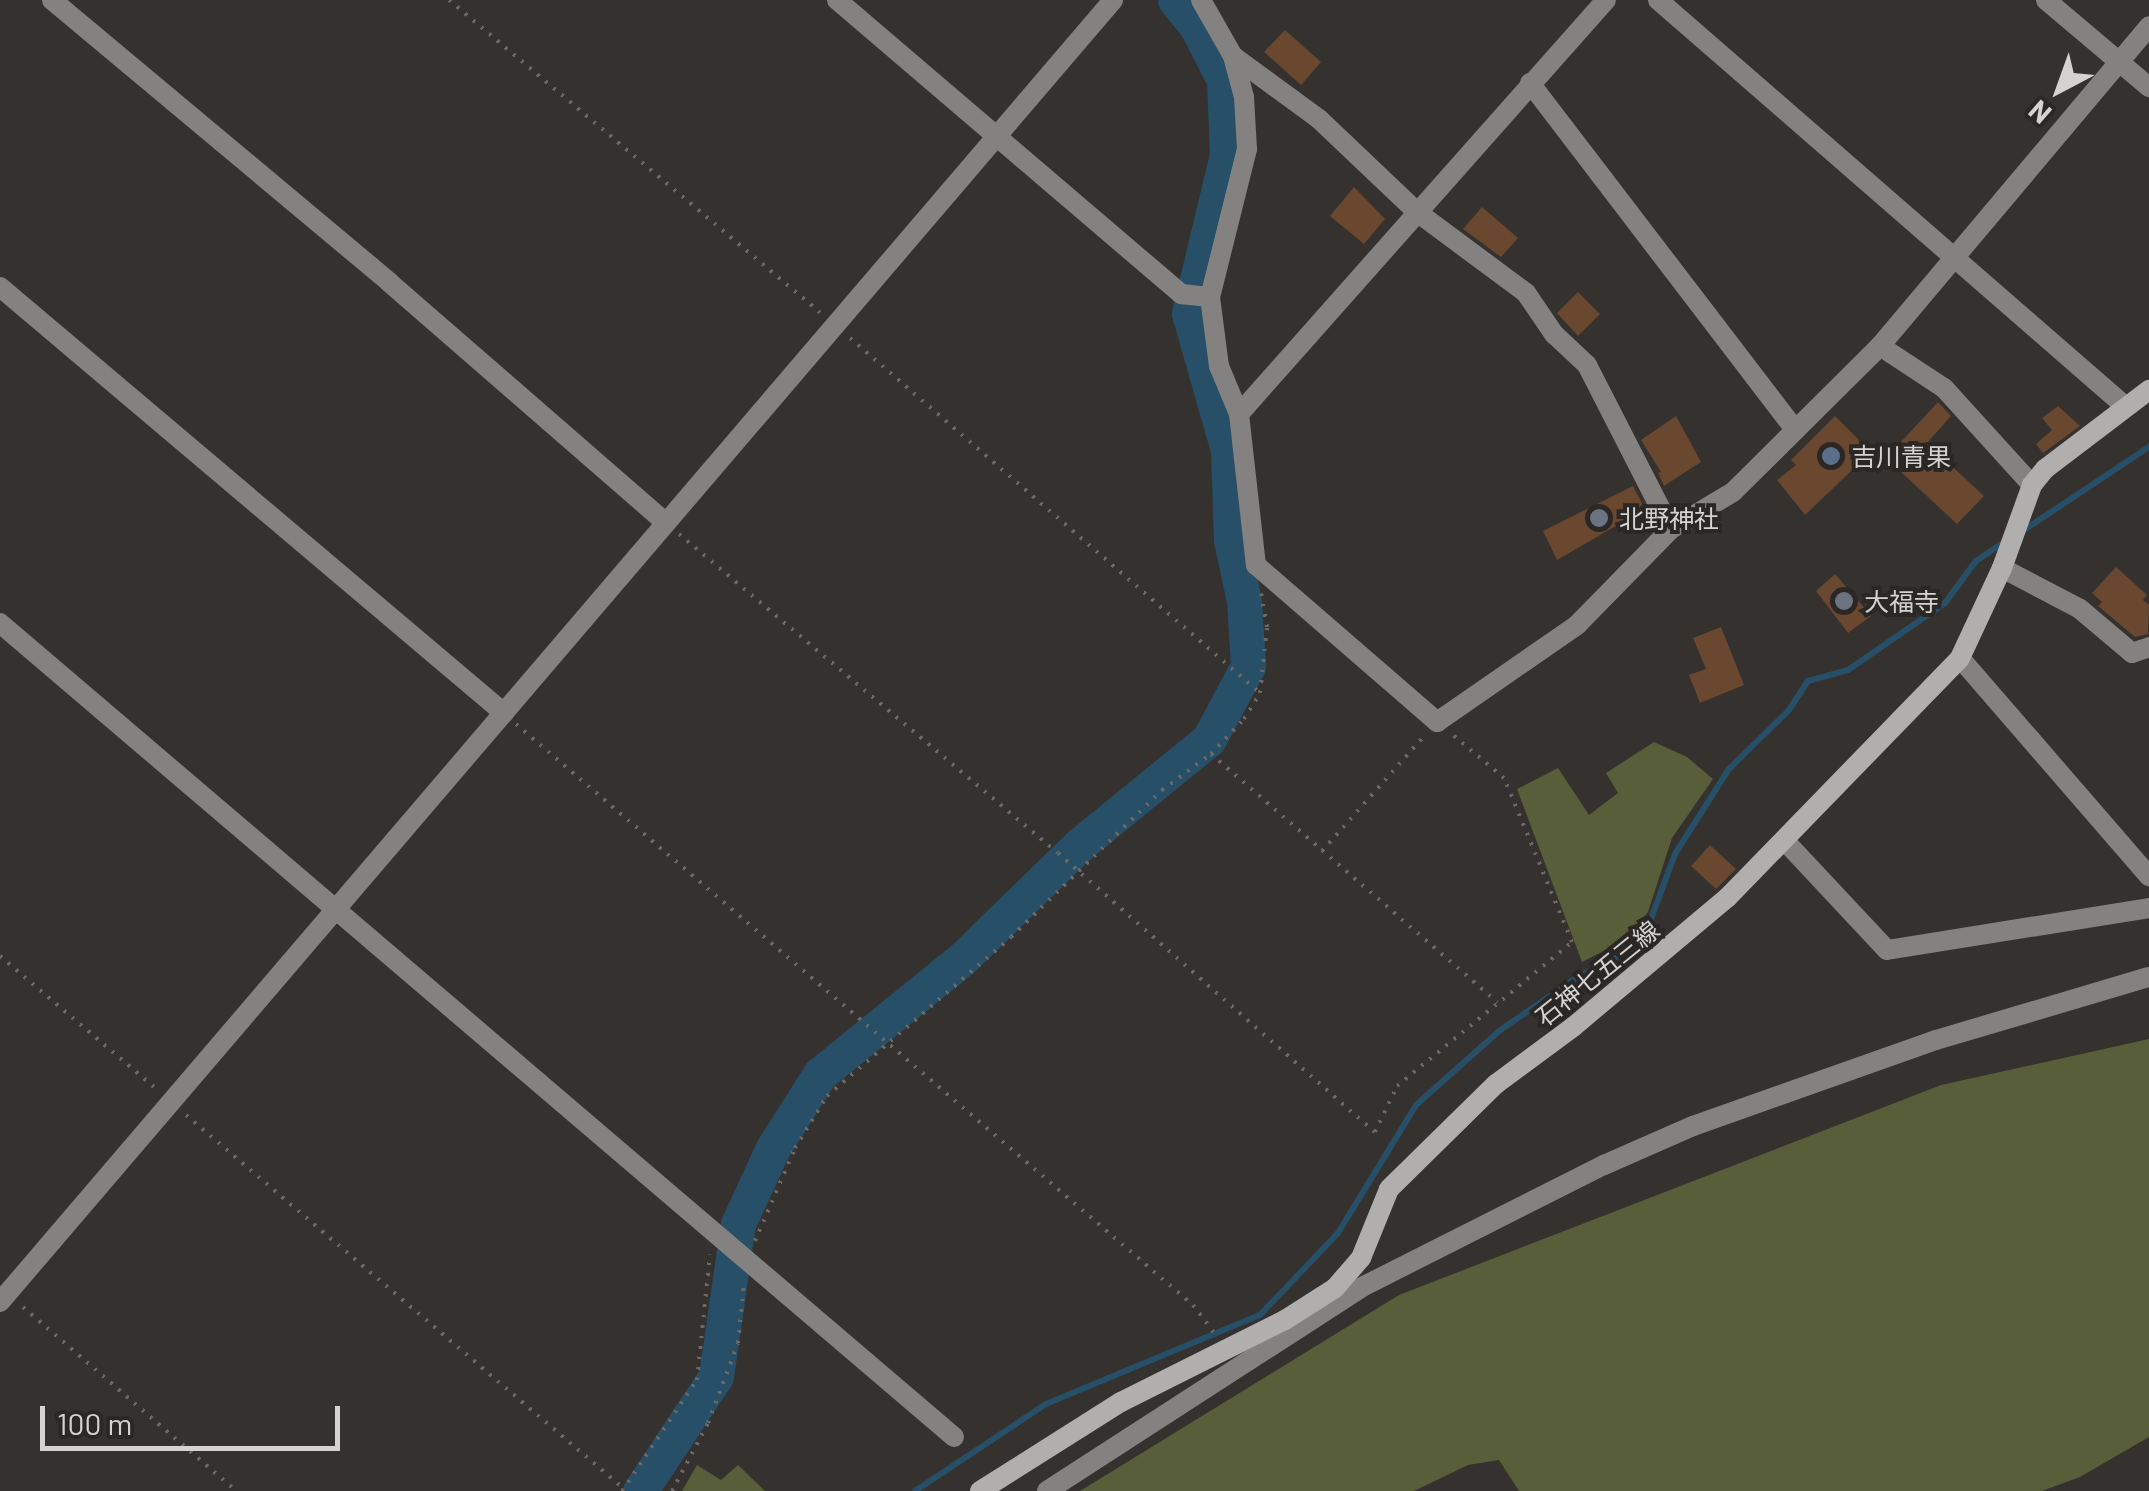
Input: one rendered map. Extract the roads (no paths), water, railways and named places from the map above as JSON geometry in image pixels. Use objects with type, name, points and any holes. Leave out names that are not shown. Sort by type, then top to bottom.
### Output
[{"type":"main road","name":"石神七五三線","points":[[980,1491],[1121,1402],[1285,1320],[1335,1288],[1361,1258],[1389,1189],[1496,1084],[1574,1027],[1727,898],[1960,658],[2002,568],[2032,485],[2044,469],[2149,390]]},
{"type":"street","points":[[52,0],[390,283],[664,521]]},
{"type":"street","points":[[837,0],[1181,294],[1207,297]]},
{"type":"street","points":[[4,1298],[173,1104],[833,323],[1114,0]]},
{"type":"street","points":[[1201,0],[1233,56],[1244,97],[1248,150],[1207,297],[1219,366],[1239,414],[1256,565],[1437,722],[1577,625],[1671,530],[1734,492],[1880,346],[2149,26]]},
{"type":"street","points":[[1239,414],[1606,0]]},
{"type":"street","points":[[1658,0],[2126,407]]},
{"type":"street","points":[[2046,0],[2149,87]]},
{"type":"street","points":[[1233,56],[1319,119],[1417,212],[1526,292],[1554,334],[1587,364],[1671,530]]},
{"type":"street","points":[[1530,84],[1795,430]]},
{"type":"street","points":[[0,287],[504,713]]},
{"type":"street","points":[[1880,346],[1944,388],[2032,485]]},
{"type":"street","points":[[2002,568],[2080,610],[2132,653],[2149,647]]},
{"type":"street","points":[[0,623],[954,1437]]},
{"type":"street","points":[[1960,658],[2149,876]]},
{"type":"street","points":[[1786,841],[1887,950],[2149,908]]},
{"type":"street","points":[[1047,1491],[1362,1287],[1604,1165],[1693,1126],[1936,1040],[2149,977]]},
{"type":"waterway","points":[[640,1491],[716,1376],[738,1224],[773,1148],[820,1074],[963,958],[1078,846],[1209,739],[1248,666],[1244,601],[1231,540],[1228,450],[1189,313],[1227,155],[1224,80],[1197,27],[1175,0]]},
{"type":"waterway","points":[[2021,532],[2149,447]]},
{"type":"waterway","points":[[915,1491],[1046,1404],[1260,1315],[1338,1233],[1416,1105],[1499,1031],[1576,978],[1623,954],[1648,927],[1675,854],[1729,769],[1789,710],[1808,681],[1848,670],[1945,603],[1976,561],[2006,541]]},
{"type":"place","name":"吉川青果","points":[[1831,456]]},
{"type":"place","name":"北野神社","points":[[1599,518]]},
{"type":"place","name":"大福寺","points":[[1844,601]]}]
